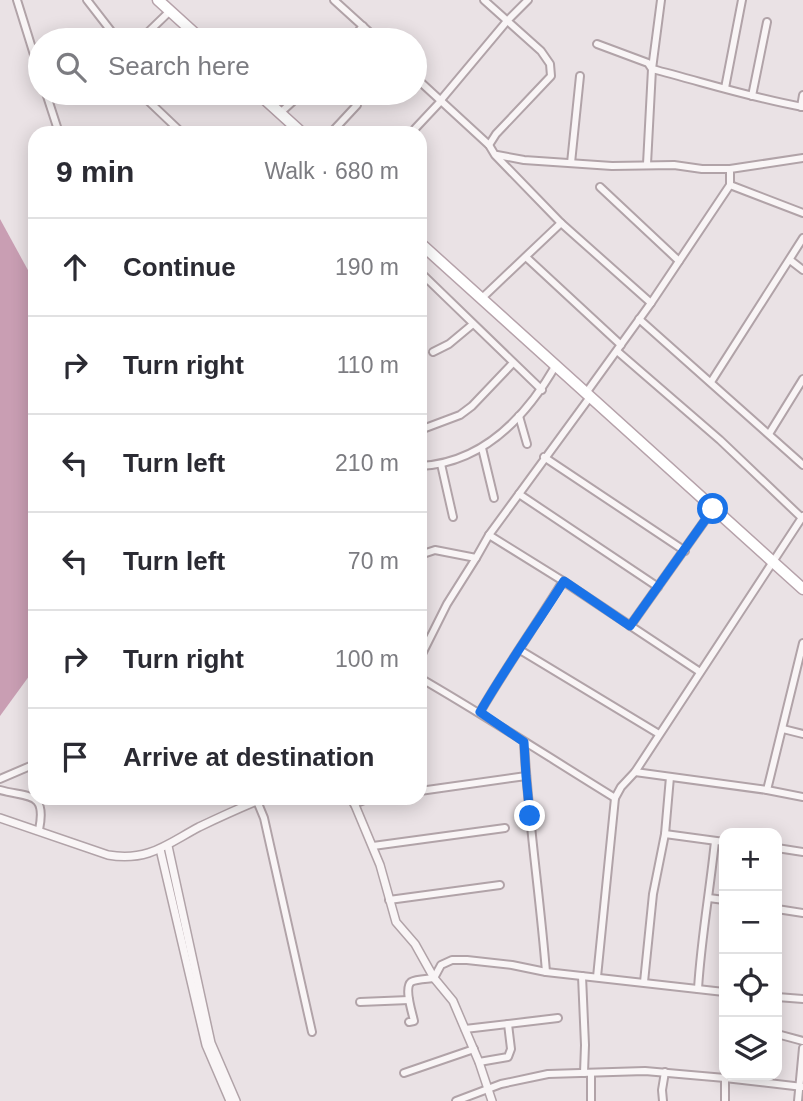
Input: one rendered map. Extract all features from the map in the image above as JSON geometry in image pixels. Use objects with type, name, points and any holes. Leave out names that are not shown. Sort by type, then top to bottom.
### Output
[{"type":"main road","points":[[158,0],[189,28]]},
{"type":"main road","points":[[271,105],[294,126]]},
{"type":"main road","points":[[427,249],[803,589]]},
{"type":"street","points":[[17,0],[28,39]]},
{"type":"street","points":[[87,0],[109,28]]},
{"type":"street","points":[[334,0],[363,26]]},
{"type":"street","points":[[484,0],[541,51],[550,64],[551,76],[496,134],[489,145]]},
{"type":"street","points":[[417,126],[527,0]]},
{"type":"street","points":[[647,164],[652,69],[661,0]]},
{"type":"street","points":[[725,88],[742,0]]},
{"type":"street","points":[[152,28],[170,11]]},
{"type":"street","points":[[752,96],[767,22]]},
{"type":"street","points":[[597,44],[648,63],[652,69],[752,96],[802,107],[803,96]]},
{"type":"street","points":[[571,163],[580,76]]},
{"type":"street","points":[[427,89],[489,145],[495,155],[561,223],[651,303]]},
{"type":"street","points":[[50,105],[57,126]]},
{"type":"street","points":[[153,105],[175,126]]},
{"type":"street","points":[[280,113],[289,105]]},
{"type":"street","points":[[338,126],[357,105]]},
{"type":"street","points":[[495,155],[524,160],[612,166],[647,164],[702,169],[730,169],[803,158]]},
{"type":"street","points":[[427,643],[447,604],[489,536],[730,185],[730,169]]},
{"type":"street","points":[[730,185],[803,213]]},
{"type":"street","points":[[600,187],[679,261]]},
{"type":"street","points":[[481,299],[561,223]]},
{"type":"street","points":[[711,382],[803,238]]},
{"type":"street","points":[[526,257],[619,348],[803,517],[635,772],[615,798],[597,977]]},
{"type":"street","points":[[790,260],[803,270]]},
{"type":"street","points":[[427,279],[542,390]]},
{"type":"street","points":[[639,319],[803,465]]},
{"type":"street","points":[[433,352],[449,344],[473,324]]},
{"type":"street","points":[[427,427],[460,415],[513,363]]},
{"type":"street","points":[[427,465],[455,460],[490,443],[542,390],[556,365]]},
{"type":"street","points":[[769,434],[803,379]]},
{"type":"street","points":[[519,416],[527,444]]},
{"type":"street","points":[[482,448],[494,498]]},
{"type":"street","points":[[544,457],[685,551]]},
{"type":"street","points":[[441,464],[453,517]]},
{"type":"street","points":[[519,494],[658,587]]},
{"type":"street","points":[[630,626],[713,509]]},
{"type":"street","points":[[489,536],[564,581],[700,673]]},
{"type":"street","points":[[427,553],[435,550],[476,558]]},
{"type":"street","points":[[480,712],[564,581]]},
{"type":"street","points":[[767,790],[803,643]]},
{"type":"street","points":[[520,650],[659,734]]},
{"type":"street","points":[[427,682],[480,712],[615,798]]},
{"type":"street","points":[[783,729],[803,734]]},
{"type":"street","points":[[524,742],[546,972]]},
{"type":"street","points":[[0,779],[28,767]]},
{"type":"street","points":[[635,772],[803,797]]},
{"type":"street","points":[[427,790],[526,776]]},
{"type":"street","points":[[644,982],[653,894],[664,834],[670,777]]},
{"type":"street","points":[[0,790],[28,797]]},
{"type":"street","points":[[39,831],[40,805]]},
{"type":"street","points":[[0,818],[121,858],[143,855],[164,847],[248,805]]},
{"type":"street","points":[[262,805],[312,1032]]},
{"type":"street","points":[[355,805],[382,870],[396,922],[415,944],[434,978],[453,1000],[492,1101]]},
{"type":"street","points":[[373,846],[505,828]]},
{"type":"street","points":[[664,834],[719,841]]},
{"type":"street","points":[[698,989],[715,841]]},
{"type":"street","points":[[164,847],[206,1045],[230,1101]]},
{"type":"street","points":[[164,847],[211,1043],[236,1101]]},
{"type":"street","points":[[782,849],[803,852]]},
{"type":"street","points":[[389,900],[500,885]]},
{"type":"street","points":[[709,898],[719,899]]},
{"type":"street","points":[[782,910],[803,913]]},
{"type":"street","points":[[434,978],[441,965],[452,960],[719,991]]},
{"type":"street","points":[[582,976],[591,1101]]},
{"type":"street","points":[[409,1022],[414,1021],[409,985],[412,981],[434,978]]},
{"type":"street","points":[[782,997],[803,999]]},
{"type":"street","points":[[360,1002],[410,1000]]},
{"type":"street","points":[[466,1029],[558,1018]]},
{"type":"street","points":[[479,1062],[508,1057],[511,1049],[508,1024]]},
{"type":"street","points":[[782,1035],[803,1041]]},
{"type":"street","points":[[798,1101],[803,1048]]},
{"type":"street","points":[[404,1073],[474,1049]]},
{"type":"street","points":[[456,1101],[501,1084],[548,1074],[645,1071],[719,1076]]},
{"type":"street","points":[[663,1101],[665,1072]]},
{"type":"street","points":[[725,1080],[725,1101]]},
{"type":"street","points":[[753,1080],[801,1087]]},
{"type":"shaded area","points":[[0,219],[28,270],[28,678],[0,716]]},
{"type":"route","points":[[530,816],[524,742],[480,712],[500,677],[564,581],[630,626],[713,509]]}]
